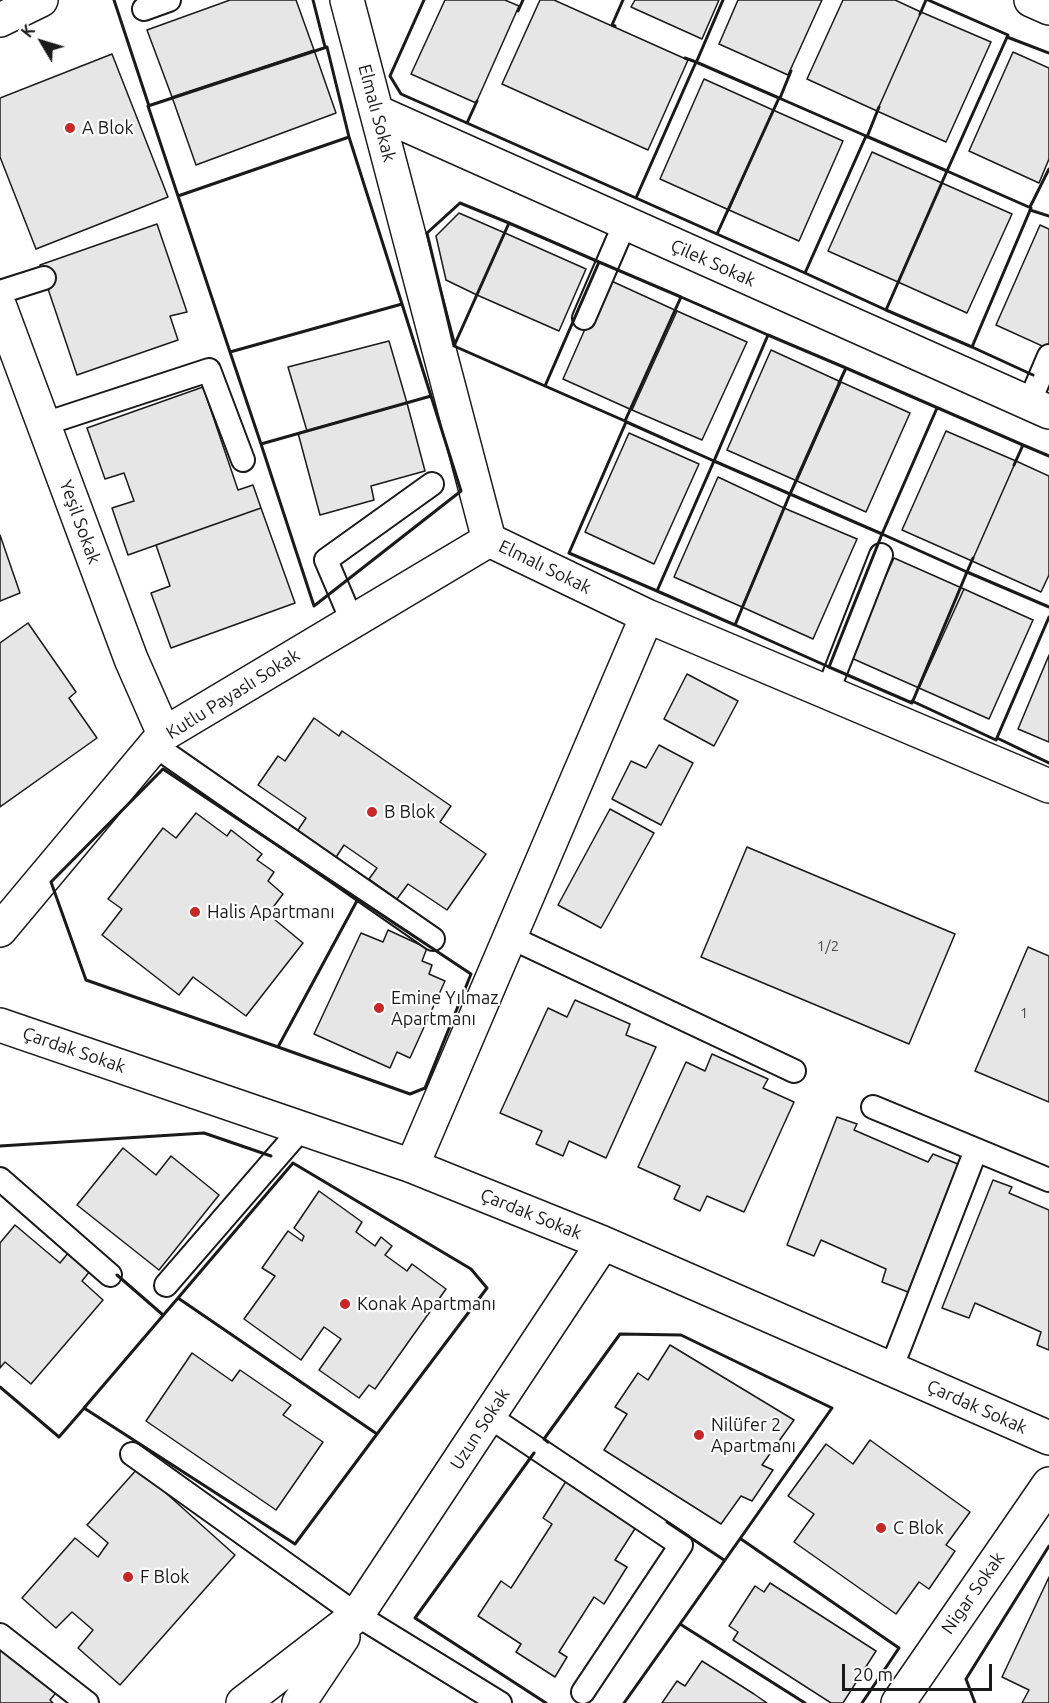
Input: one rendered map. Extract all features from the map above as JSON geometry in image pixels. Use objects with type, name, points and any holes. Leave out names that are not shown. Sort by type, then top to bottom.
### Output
[{"type":"street","points":[[0,20],[41,0]]},
{"type":"street","name":"Elmalı Sokak","points":[[347,0],[489,540],[647,616],[1049,786]]},
{"type":"street","points":[[1031,0],[1049,8]]},
{"type":"street","name":"Çilek Sokak","points":[[377,112],[1039,408]]},
{"type":"street","name":"Yeşil Sokak","points":[[0,307],[8,353],[44,424],[159,740]]},
{"type":"street","name":"Kutlu Payaslı Sokak","points":[[0,930],[159,740],[489,540]]},
{"type":"street","points":[[412,1166],[647,616]]},
{"type":"street","name":"Çardak Sokak","points":[[0,1025],[412,1166],[603,1243],[1049,1438]]},
{"type":"street","name":"Uzun Sokak","points":[[299,1703],[603,1243]]},
{"type":"street","name":"Nigar Sokak","points":[[909,1700],[1049,1484]]},
{"type":"street","name":"Uzun Sokak","points":[[243,1703],[357,1615]]},
{"type":"lane","points":[[144,9],[169,0]]},
{"type":"lane","points":[[584,318],[625,223]]},
{"type":"lane","points":[[0,292],[44,278]]},
{"type":"lane","points":[[1039,408],[1049,356]]},
{"type":"lane","points":[[44,424],[208,370],[243,460]]},
{"type":"lane","points":[[352,621],[326,560],[432,484]]},
{"type":"lane","points":[[827,693],[881,555]]},
{"type":"lane","points":[[159,740],[434,939]]},
{"type":"lane","points":[[510,937],[794,1071]]},
{"type":"lane","points":[[873,1107],[1049,1180]]},
{"type":"lane","points":[[166,1285],[301,1129]]},
{"type":"lane","points":[[891,1369],[976,1150]]},
{"type":"lane","points":[[0,1179],[110,1275]]},
{"type":"lane","points":[[490,1417],[681,1545],[583,1692]]},
{"type":"lane","points":[[132,1454],[357,1615],[500,1703]]},
{"type":"lane","points":[[0,1635],[87,1703]]},
{"type":"building","points":[[230,0],[296,0],[314,50],[172,97],[147,30]]},
{"type":"building","points":[[445,0],[505,0],[519,6],[476,103],[411,74]]},
{"type":"building","points":[[540,0],[554,0],[688,60],[648,150],[502,84]]},
{"type":"building","points":[[635,0],[719,0],[702,39],[631,7]]},
{"type":"building","points":[[738,0],[822,0],[788,75],[719,44]]},
{"type":"building","points":[[843,0],[895,0],[921,12],[877,111],[807,79]]},
{"type":"building","points":[[921,12],[991,42],[946,142],[877,111]]},
{"type":"building","points":[[314,50],[336,113],[196,165],[172,97]]},
{"type":"building","points":[[1013,52],[1049,68],[1049,159],[1039,183],[969,151]]},
{"type":"building","name":"A Blok","points":[[112,54],[168,197],[36,249],[0,157],[0,98]]},
{"type":"building","points":[[704,79],[773,110],[729,210],[660,179]]},
{"type":"building","points":[[773,110],[843,141],[799,241],[729,210]]},
{"type":"building","points":[[872,152],[942,183],[898,282],[828,251]]},
{"type":"building","points":[[942,183],[1012,214],[967,313],[898,282]]},
{"type":"building","points":[[459,213],[505,233],[477,295],[446,280],[436,236]]},
{"type":"building","points":[[157,224],[187,312],[170,316],[178,340],[77,375],[40,265]]},
{"type":"building","points":[[1040,225],[1049,229],[1049,349],[996,325]]},
{"type":"building","points":[[505,233],[586,269],[559,331],[477,295]]},
{"type":"building","points":[[607,279],[677,311],[632,410],[563,379]]},
{"type":"building","points":[[677,311],[747,342],[702,440],[632,410]]},
{"type":"building","points":[[389,341],[407,403],[307,431],[288,367]]},
{"type":"building","points":[[771,350],[841,382],[797,481],[727,450]]},
{"type":"building","points":[[841,382],[910,413],[866,512],[797,481]]},
{"type":"building","points":[[203,387],[238,490],[253,485],[261,508],[128,555],[112,508],[134,501],[124,473],[105,479],[87,428]]},
{"type":"building","points":[[407,403],[425,471],[371,486],[374,500],[320,515],[298,433]]},
{"type":"building","points":[[946,431],[1016,461],[972,561],[902,530]]},
{"type":"building","points":[[629,433],[699,464],[654,564],[585,532]]},
{"type":"building","points":[[1016,461],[1049,476],[1049,575],[1041,592],[972,561]]},
{"type":"building","points":[[718,477],[784,508],[742,607],[674,577]]},
{"type":"building","points":[[261,508],[295,603],[171,648],[151,593],[170,586],[156,545]]},
{"type":"building","points":[[784,508],[857,539],[813,639],[742,607]]},
{"type":"building","points":[[0,535],[20,593],[0,601]]},
{"type":"building","points":[[894,558],[964,589],[919,688],[849,657]]},
{"type":"building","points":[[964,589],[1033,620],[989,719],[919,688]]},
{"type":"building","points":[[28,623],[76,692],[69,698],[97,738],[0,807],[0,643]]},
{"type":"building","points":[[1049,655],[1049,742],[1018,729]]},
{"type":"building","points":[[687,674],[738,701],[714,746],[664,719]]},
{"type":"building","name":"B Blok","points":[[314,718],[339,736],[342,731],[451,806],[440,822],[486,854],[447,910],[408,884],[397,899],[369,879],[377,868],[344,845],[333,862],[294,836],[306,818],[258,785],[278,756],[285,761]]},
{"type":"building","points":[[659,745],[693,763],[661,825],[612,799],[631,761],[646,768]]},
{"type":"building","points":[[610,809],[654,833],[601,928],[558,905]]},
{"type":"building","name":"Halis Apartmanı","points":[[196,813],[227,836],[231,830],[262,854],[257,860],[274,872],[268,881],[283,894],[268,914],[303,943],[246,1016],[193,977],[179,995],[102,935],[122,909],[108,899],[163,828],[176,838]]},
{"type":"building","points":[[747,847],[955,934],[909,1044],[701,957]]},
{"type":"building","name":"Emine Yılmaz Apartmanı","points":[[388,930],[427,948],[422,961],[432,965],[429,974],[445,981],[410,1058],[397,1052],[390,1068],[314,1034],[361,933],[383,942]]},
{"type":"building","points":[[1028,947],[1049,956],[1049,1102],[975,1071]]},
{"type":"building","points":[[575,1000],[630,1024],[626,1035],[656,1047],[606,1158],[569,1141],[563,1156],[536,1144],[542,1131],[500,1113],[548,1008],[567,1017]]},
{"type":"building","points":[[712,1054],[768,1079],[763,1088],[794,1102],[744,1212],[707,1196],[700,1211],[674,1199],[680,1186],[638,1167],[686,1062],[705,1071]]},
{"type":"building","points":[[837,1117],[857,1124],[854,1130],[928,1162],[933,1154],[958,1164],[908,1292],[882,1282],[886,1269],[821,1240],[814,1256],[787,1245]]},
{"type":"building","points":[[123,1148],[156,1175],[171,1156],[219,1195],[159,1270],[77,1205]]},
{"type":"building","points":[[993,1180],[1012,1187],[1009,1193],[1049,1210],[1049,1350],[1037,1345],[1041,1332],[975,1303],[969,1318],[942,1308]]},
{"type":"building","name":"Konak Apartmanı","points":[[319,1191],[362,1222],[356,1232],[375,1246],[381,1237],[392,1246],[385,1255],[407,1271],[412,1264],[446,1289],[375,1389],[369,1385],[359,1398],[319,1370],[341,1339],[324,1327],[301,1360],[244,1319],[275,1276],[262,1268],[288,1231],[302,1241],[304,1236],[294,1228]]},
{"type":"building","points":[[15,1225],[60,1263],[69,1252],[90,1271],[82,1281],[103,1300],[31,1384],[5,1362],[0,1368],[0,1243]]},
{"type":"building","name":"Nilüfer 2 Apartmanı","points":[[670,1345],[794,1420],[762,1465],[773,1470],[752,1501],[741,1496],[721,1524],[604,1450],[627,1414],[615,1407],[638,1373],[648,1380]]},
{"type":"building","points":[[192,1353],[232,1381],[240,1370],[291,1405],[283,1415],[323,1442],[276,1510],[146,1421]]},
{"type":"building","name":"C Blok","points":[[870,1440],[970,1512],[946,1545],[955,1551],[929,1589],[919,1582],[896,1614],[794,1542],[814,1514],[788,1496],[826,1444],[853,1464]]},
{"type":"building","name":"F Blok","points":[[138,1468],[235,1555],[120,1685],[78,1648],[93,1630],[72,1612],[56,1628],[22,1598],[75,1538],[98,1557],[108,1543],[87,1525]]},
{"type":"building","points":[[568,1478],[638,1524],[615,1560],[627,1567],[604,1604],[594,1597],[559,1652],[567,1657],[555,1677],[516,1652],[521,1644],[478,1616],[501,1581],[511,1588],[552,1524],[543,1518]]},
{"type":"building","points":[[1049,1577],[1049,1703],[1022,1703],[1029,1690],[1002,1677]]},
{"type":"building","points":[[770,1583],[876,1651],[843,1703],[831,1703],[733,1640],[738,1632],[729,1626],[755,1586],[764,1592]]},
{"type":"building","points":[[0,1646],[56,1693],[50,1700],[53,1703],[0,1703]]},
{"type":"building","points":[[702,1661],[767,1703],[662,1703],[677,1681],[685,1686]]},
{"type":"wall","points":[[114,0],[149,106]]},
{"type":"wall","points":[[313,0],[325,47]]},
{"type":"wall","points":[[424,0],[390,76],[401,94],[467,123]]},
{"type":"wall","points":[[518,11],[523,0]]},
{"type":"wall","points":[[615,26],[612,25],[623,0]]},
{"type":"wall","points":[[696,63],[723,0]]},
{"type":"wall","points":[[920,14],[926,0]]},
{"type":"wall","points":[[928,0],[1008,35],[947,171]]},
{"type":"wall","points":[[1007,37],[1049,53]]},
{"type":"wall","points":[[327,47],[349,137],[178,196],[148,106],[327,47]]},
{"type":"wall","points":[[477,101],[467,123],[636,198],[696,62],[685,58]]},
{"type":"wall","points":[[696,62],[779,98],[717,234],[636,198],[696,62]]},
{"type":"wall","points":[[780,98],[791,71]]},
{"type":"wall","points":[[779,98],[866,136],[805,273],[717,234],[779,98]]},
{"type":"wall","points":[[867,137],[879,107]]},
{"type":"wall","points":[[866,136],[947,171],[886,310],[805,273],[866,136]]},
{"type":"wall","points":[[349,137],[402,304],[230,352],[178,196],[349,137]]},
{"type":"wall","points":[[1030,207],[1049,169]]},
{"type":"wall","points":[[947,171],[1031,208],[972,347],[886,310],[947,171]]},
{"type":"wall","points":[[460,203],[509,223],[454,346],[427,233],[460,203]]},
{"type":"wall","points":[[1030,210],[1049,216]]},
{"type":"wall","points":[[509,223],[599,262],[545,386],[454,346],[509,223]]},
{"type":"wall","points":[[599,262],[681,297],[625,421],[545,386],[599,262]]},
{"type":"wall","points":[[681,297],[768,335],[714,461],[625,421],[681,297]]},
{"type":"wall","points":[[402,304],[431,396],[261,444],[230,352],[402,304]]},
{"type":"wall","points":[[768,335],[846,368],[790,494],[714,461],[768,335]]},
{"type":"wall","points":[[973,345],[972,347],[1033,375]]},
{"type":"wall","points":[[839,383],[846,368],[1023,445],[1014,465]]},
{"type":"wall","points":[[431,396],[461,491],[314,606],[261,444],[431,396]]},
{"type":"wall","points":[[937,408],[882,534],[967,572],[973,558]]},
{"type":"wall","points":[[797,479],[790,494],[882,534],[937,408]]},
{"type":"wall","points":[[626,422],[714,461],[657,591],[569,553],[626,422]]},
{"type":"wall","points":[[1022,447],[1023,445],[1049,456]]},
{"type":"wall","points":[[714,461],[790,494],[735,625],[657,591],[714,461]]},
{"type":"wall","points":[[790,494],[882,534],[829,667],[735,625],[790,494]]},
{"type":"wall","points":[[882,534],[967,572],[912,703],[829,667],[882,534]]},
{"type":"wall","points":[[966,574],[967,572],[1049,607]]},
{"type":"wall","points":[[912,701],[996,740],[1049,617]]},
{"type":"wall","points":[[997,738],[1049,763]]},
{"type":"wall","points":[[163,769],[358,899],[278,1047],[86,980],[51,882],[163,769]]},
{"type":"wall","points":[[358,899],[471,974],[425,1088],[410,1094],[278,1047],[358,899]]},
{"type":"wall","points":[[0,1146],[204,1133],[271,1156]]},
{"type":"wall","points":[[293,1163],[471,1269],[487,1288],[377,1434],[178,1298],[293,1163]]},
{"type":"wall","points":[[117,1275],[164,1314]]},
{"type":"wall","points":[[178,1298],[377,1434],[295,1544],[84,1408],[178,1298]]},
{"type":"wall","points":[[548,1442],[544,1439],[620,1334],[681,1335],[832,1408],[680,1624],[805,1703]]},
{"type":"wall","points":[[0,1387],[59,1437],[86,1406]]},
{"type":"wall","points":[[534,1453],[415,1618],[546,1703]]},
{"type":"wall","points":[[667,1522],[724,1560]]},
{"type":"wall","points":[[741,1539],[899,1648],[862,1703]]},
{"type":"wall","points":[[975,1703],[966,1679],[1049,1546]]},
{"type":"wall","points":[[624,1703],[680,1624]]},
{"type":"place","name":"A Blok","points":[[70,128]]},
{"type":"place","name":"B Blok","points":[[372,812]]},
{"type":"place","name":"Halis Apartmanı","points":[[195,912]]},
{"type":"place","name":"Emine Yılmaz Apartmanı","points":[[379,1008]]},
{"type":"place","name":"Konak Apartmanı","points":[[345,1304]]},
{"type":"place","name":"Nilüfer 2 Apartmanı","points":[[699,1435]]},
{"type":"place","name":"C Blok","points":[[881,1528]]},
{"type":"place","name":"F Blok","points":[[128,1577]]}]
